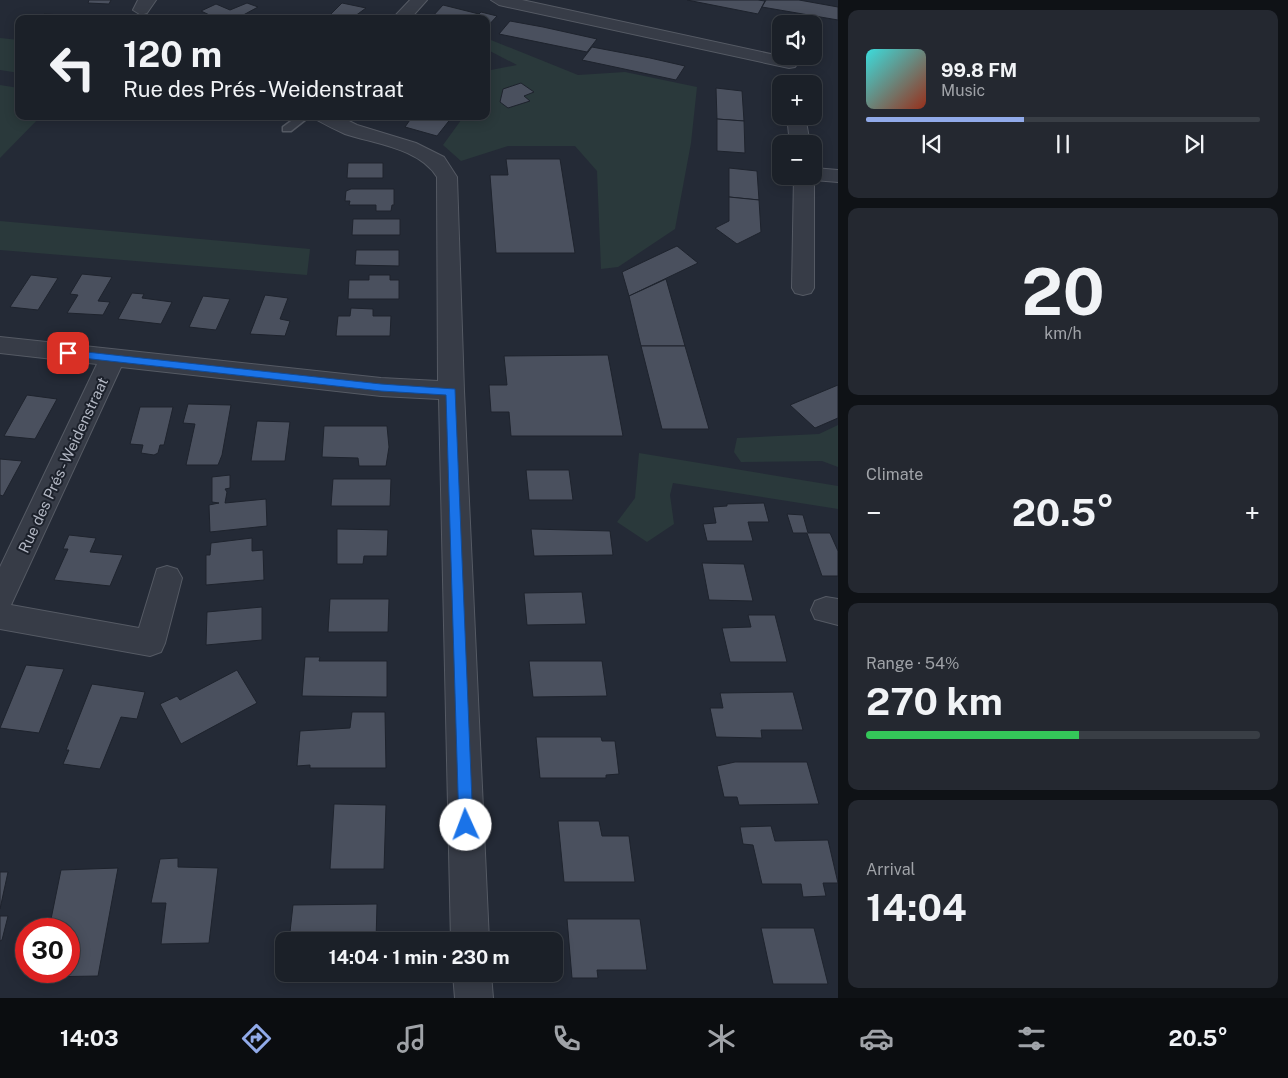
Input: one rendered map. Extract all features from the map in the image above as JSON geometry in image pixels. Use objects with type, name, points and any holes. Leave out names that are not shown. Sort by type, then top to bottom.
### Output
[{"type":"street","points":[[404,15],[419,0]]},
{"type":"street","points":[[499,0],[637,28],[772,61]]},
{"type":"street","points":[[637,28],[647,19],[772,45]]},
{"type":"street","points":[[332,120],[350,129],[409,147],[437,162],[447,177],[451,391],[470,932]]},
{"type":"street","points":[[822,175],[838,176]]},
{"type":"street","points":[[803,288],[804,185]]},
{"type":"street","name":"Rue des Prés - Weidenstraat","points":[[0,345],[112,359],[381,387],[451,391]]},
{"type":"street","name":"Rue des Prés - Weidenstraat","points":[[0,598],[112,359]]},
{"type":"street","points":[[0,616],[150,643],[167,578]]},
{"type":"street","points":[[473,982],[474,998]]},
{"type":"lane","points":[[287,129],[299,120]]},
{"type":"shaded area","points":[[0,38],[15,40],[15,72],[0,70]]},
{"type":"shaded area","points":[[490,40],[578,75],[625,72],[697,87],[691,143],[675,229],[618,267],[601,269],[597,171],[575,146],[508,146],[461,161],[443,145],[461,120],[490,120],[490,70],[517,65],[490,51]]},
{"type":"shaded area","points":[[0,85],[15,87],[15,120],[37,120],[0,158]]},
{"type":"shaded area","points":[[0,221],[310,249],[307,275],[0,250]]},
{"type":"shaded area","points":[[838,425],[838,467],[822,461],[741,462],[734,452],[737,438],[819,434]]},
{"type":"shaded area","points":[[639,453],[838,486],[838,509],[673,483],[670,495],[674,524],[647,542],[617,522],[635,498]]},
{"type":"building","points":[[89,0],[111,0],[109,4],[88,3]]},
{"type":"building","points":[[687,0],[758,0],[765,1],[758,14]]},
{"type":"building","points":[[766,0],[799,0],[838,7],[838,20],[822,17],[822,15],[809,15],[762,7]]},
{"type":"building","points":[[247,3],[258,7],[243,15],[210,15],[201,11],[216,4],[230,10]]},
{"type":"building","points":[[342,3],[366,8],[356,15],[330,15]]},
{"type":"building","points":[[443,5],[479,14],[481,12],[497,16],[490,24],[490,15],[434,15]]},
{"type":"building","points":[[510,21],[597,39],[587,52],[499,34]]},
{"type":"building","points":[[592,47],[685,66],[676,80],[582,60]]},
{"type":"building","points":[[521,83],[534,92],[524,96],[530,101],[508,108],[500,102],[503,89]]},
{"type":"building","points":[[716,88],[742,91],[744,121],[717,119]]},
{"type":"building","points":[[717,119],[744,121],[745,153],[717,151]]},
{"type":"building","points":[[410,120],[450,120],[437,136],[405,127]]},
{"type":"building","points":[[506,159],[560,159],[575,253],[496,253],[490,175],[508,175]]},
{"type":"building","points":[[348,163],[383,163],[383,178],[347,178]]},
{"type":"building","points":[[729,168],[757,171],[759,200],[729,197]]},
{"type":"building","points":[[351,189],[394,189],[394,205],[392,205],[391,211],[376,211],[376,205],[349,205],[350,201],[345,201],[346,191]]},
{"type":"building","points":[[729,197],[759,200],[761,232],[737,244],[715,228],[729,221]]},
{"type":"building","points":[[353,219],[400,219],[400,235],[352,235]]},
{"type":"building","points":[[677,246],[698,263],[629,296],[622,272]]},
{"type":"building","points":[[356,250],[399,250],[399,266],[355,265]]},
{"type":"building","points":[[82,274],[112,277],[98,301],[110,302],[103,315],[67,313],[78,295],[70,294]]},
{"type":"building","points":[[31,275],[58,278],[38,310],[10,307]]},
{"type":"building","points":[[369,275],[390,275],[390,280],[399,280],[399,299],[348,299],[349,280],[369,280]]},
{"type":"building","points":[[666,279],[685,346],[641,346],[629,296]]},
{"type":"building","points":[[132,293],[144,294],[142,298],[172,302],[161,324],[118,319]]},
{"type":"building","points":[[265,295],[288,298],[280,319],[290,321],[285,336],[250,334]]},
{"type":"building","points":[[203,296],[230,299],[216,330],[189,327]]},
{"type":"building","points":[[351,308],[373,309],[373,316],[391,316],[390,336],[336,336],[338,316],[350,316]]},
{"type":"building","points":[[641,346],[685,346],[709,429],[662,429]]},
{"type":"building","points":[[608,355],[623,436],[511,436],[509,412],[491,412],[489,385],[507,385],[504,356]]},
{"type":"building","points":[[838,385],[838,418],[815,428],[790,405]]},
{"type":"building","points":[[27,395],[57,399],[35,439],[4,436]]},
{"type":"building","points":[[188,404],[231,405],[222,455],[218,465],[186,465],[195,424],[183,423]]},
{"type":"building","points":[[140,407],[173,407],[164,445],[160,445],[158,453],[154,455],[141,453],[143,445],[130,444]]},
{"type":"building","points":[[257,421],[290,422],[285,461],[251,461]]},
{"type":"building","points":[[324,426],[387,426],[389,447],[386,466],[359,466],[358,458],[322,457]]},
{"type":"building","points":[[0,459],[22,461],[3,496],[0,495]]},
{"type":"building","points":[[526,470],[569,470],[573,500],[529,500]]},
{"type":"building","points":[[230,475],[230,488],[225,489],[227,492],[225,503],[266,499],[267,526],[210,532],[209,505],[219,503],[212,502],[212,477]]},
{"type":"building","points":[[333,479],[391,479],[390,506],[331,506]]},
{"type":"building","points":[[764,503],[769,522],[748,522],[753,541],[707,541],[703,524],[716,523],[713,507],[727,506],[727,504]]},
{"type":"building","points":[[787,514],[803,515],[808,533],[830,533],[838,551],[838,576],[822,576],[807,533],[793,533]]},
{"type":"building","points":[[337,529],[388,530],[387,556],[364,556],[363,564],[337,564]]},
{"type":"building","points":[[531,529],[610,531],[613,555],[534,556]]},
{"type":"building","points":[[69,535],[96,538],[90,552],[123,555],[110,586],[54,580],[68,549],[63,549]]},
{"type":"building","points":[[252,538],[252,551],[263,550],[264,580],[206,585],[206,555],[210,555],[211,543]]},
{"type":"building","points":[[702,563],[744,564],[753,601],[709,600]]},
{"type":"building","points":[[582,592],[586,624],[527,625],[524,593]]},
{"type":"building","points":[[330,599],[389,599],[388,632],[328,632]]},
{"type":"building","points":[[262,607],[262,640],[206,645],[207,612]]},
{"type":"building","points":[[748,615],[775,615],[787,662],[730,662],[722,628],[751,627]]},
{"type":"building","points":[[305,657],[320,657],[319,661],[387,661],[387,697],[302,696]]},
{"type":"building","points":[[529,661],[602,661],[607,696],[533,697]]},
{"type":"building","points":[[26,665],[64,669],[39,733],[0,728]]},
{"type":"building","points":[[237,670],[257,703],[181,744],[160,704],[177,696],[180,700]]},
{"type":"building","points":[[92,684],[145,692],[137,719],[121,717],[100,769],[63,764],[69,750],[66,750]]},
{"type":"building","points":[[793,692],[803,730],[761,730],[762,738],[716,737],[710,708],[723,708],[720,693]]},
{"type":"building","points":[[352,712],[385,712],[386,768],[310,768],[310,765],[297,766],[300,731],[350,728]]},
{"type":"building","points":[[536,737],[601,737],[602,741],[615,741],[619,774],[606,775],[606,778],[540,778]]},
{"type":"building","points":[[735,762],[807,762],[819,804],[739,805],[737,797],[724,797],[717,766]]},
{"type":"building","points":[[334,804],[386,805],[384,869],[330,869]]},
{"type":"building","points":[[558,821],[599,821],[602,836],[629,836],[635,882],[564,882]]},
{"type":"building","points":[[771,826],[775,841],[828,840],[838,883],[823,883],[826,896],[803,897],[801,884],[762,884],[753,845],[743,844],[740,827]]},
{"type":"building","points":[[178,858],[178,867],[218,868],[209,943],[161,944],[166,903],[151,903],[160,859]]},
{"type":"building","points":[[118,868],[98,976],[80,976],[80,918],[51,918],[61,870]]},
{"type":"building","points":[[0,872],[8,872],[0,909]]},
{"type":"building","points":[[377,904],[376,932],[290,932],[293,905]]},
{"type":"building","points":[[0,916],[8,916],[2,940],[0,941]]},
{"type":"building","points":[[567,919],[640,919],[647,970],[597,970],[598,978],[572,978]]},
{"type":"building","points":[[761,928],[814,928],[828,984],[773,984]]},
{"type":"route","points":[[68,353],[381,387],[451,391],[466,825]]}]
